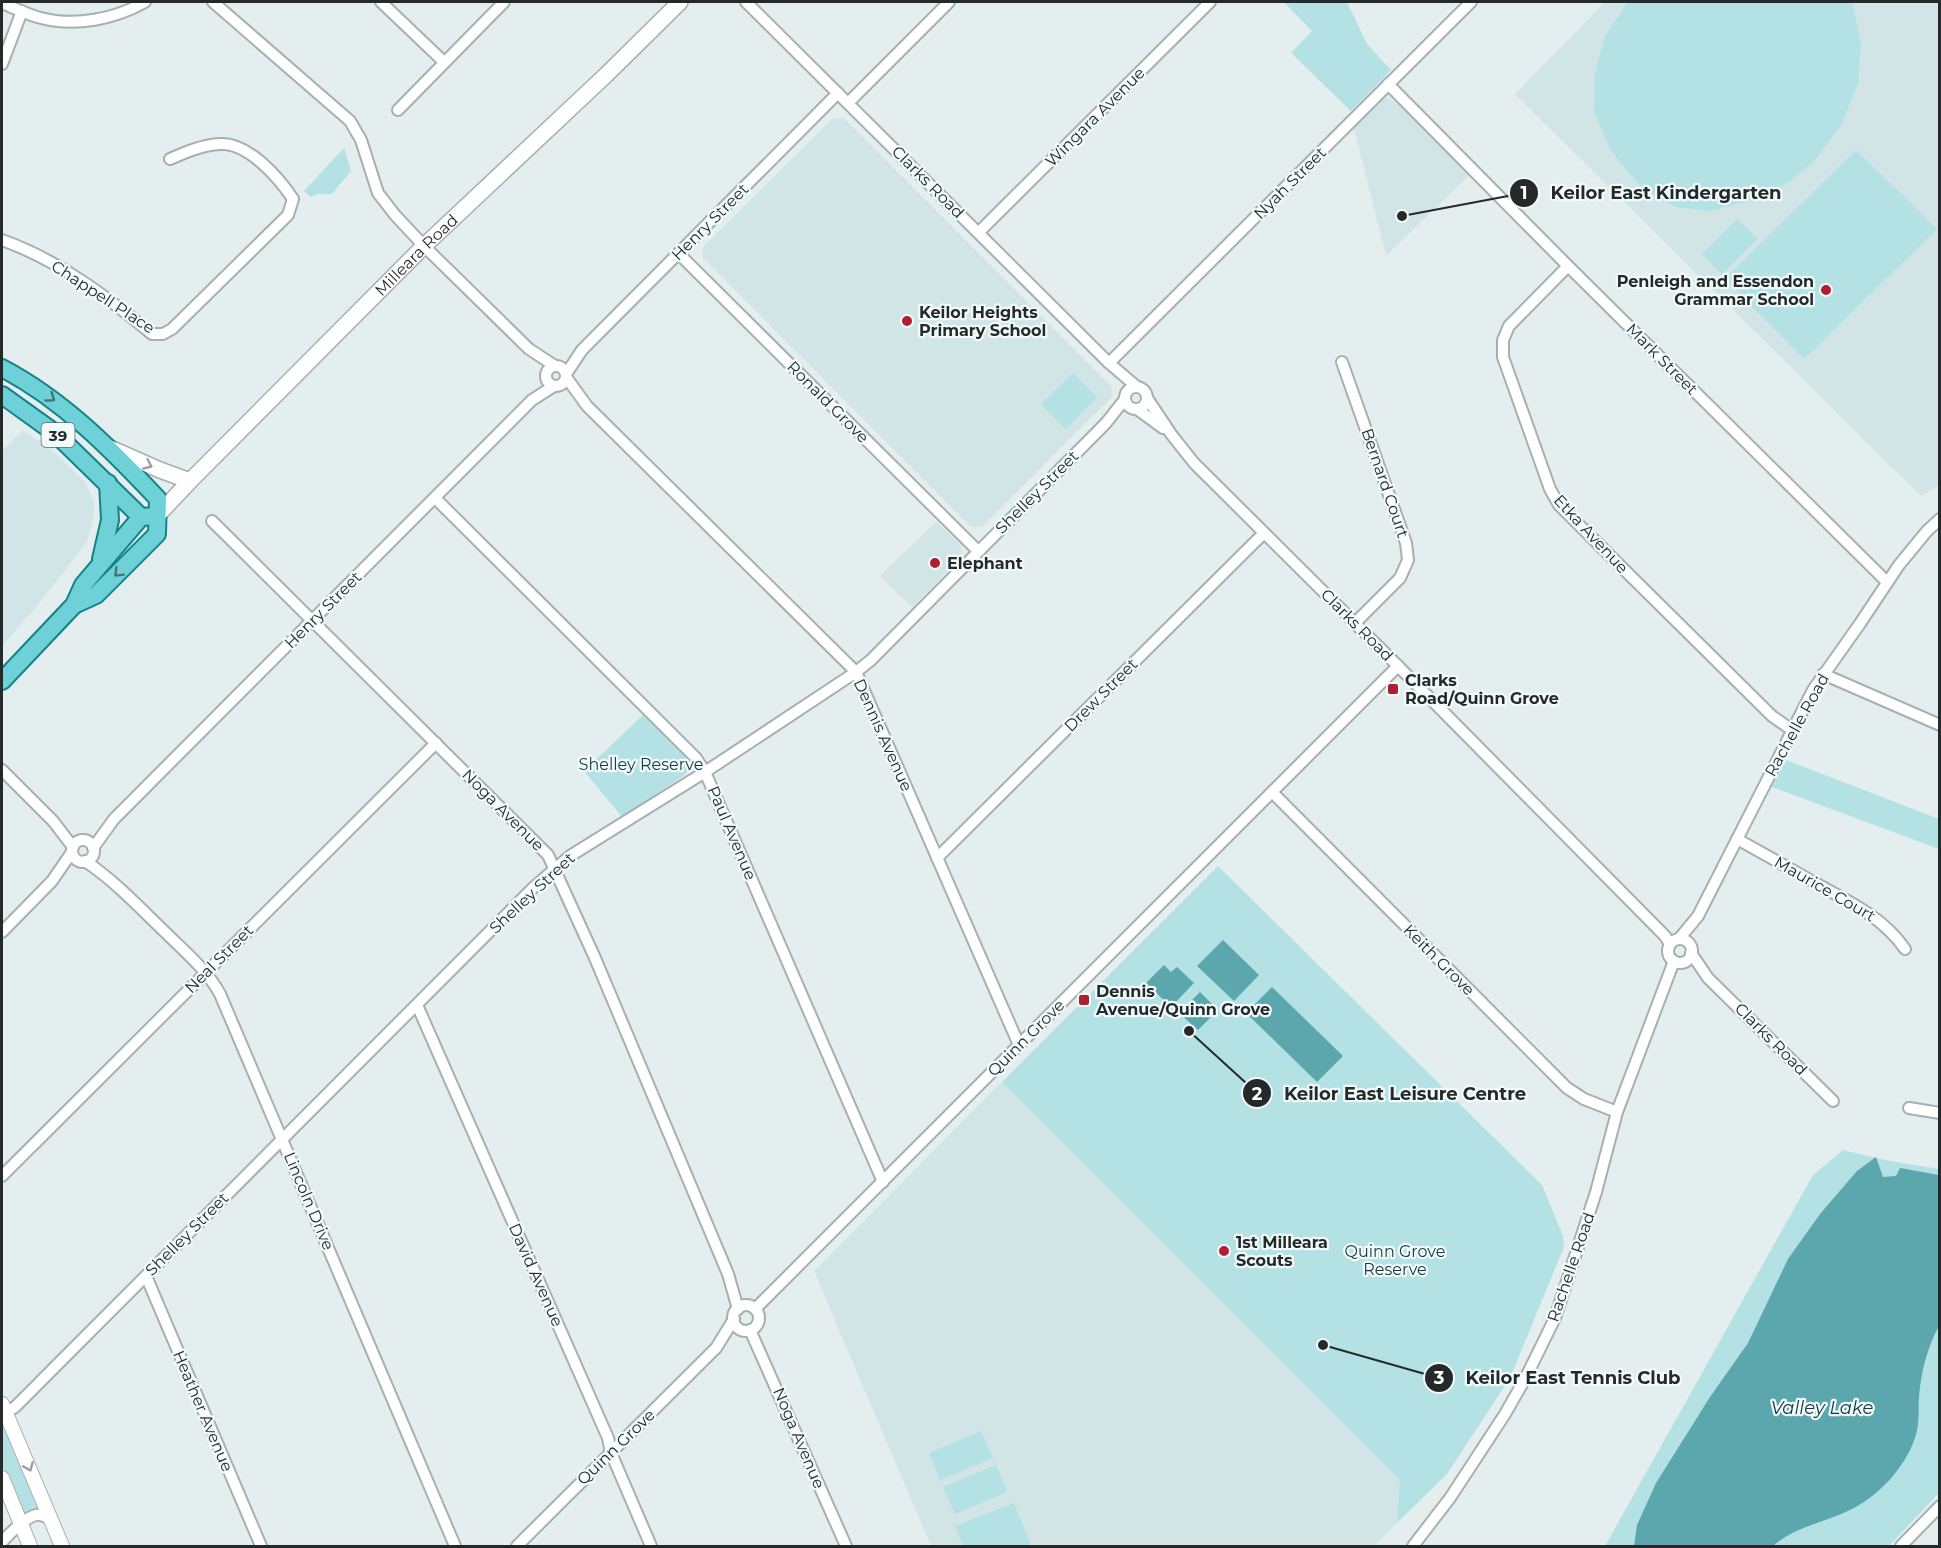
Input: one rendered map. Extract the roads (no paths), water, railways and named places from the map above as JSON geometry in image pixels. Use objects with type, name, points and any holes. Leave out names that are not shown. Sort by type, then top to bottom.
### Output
[{"type":"main road","name":"Milleara Road","points":[[2,681],[74,605],[83,585],[100,562],[190,481],[424,246],[680,2]]},
{"type":"main road","name":"39","points":[[2,368],[63,407],[107,447],[158,499],[149,517],[108,483],[55,433],[2,395]]},
{"type":"main road","points":[[107,447],[190,481]]},
{"type":"main road","points":[[100,562],[110,520],[108,483]]},
{"type":"main road","name":"Milleara Road","points":[[74,605],[96,595],[157,534],[149,517]]},
{"type":"street","points":[[2,3],[41,18],[91,21],[145,2]]},
{"type":"street","points":[[213,2],[350,121],[361,140],[378,194],[395,215],[529,349],[563,369],[566,376],[563,383],[556,386],[549,383],[529,349]]},
{"type":"street","points":[[381,2],[444,62]]},
{"type":"street","points":[[398,110],[504,2]]},
{"type":"street","name":"Clarks Road","points":[[746,2],[1109,363],[1137,387]]},
{"type":"street","points":[[848,103],[949,2]]},
{"type":"street","name":"Wingara Avenue","points":[[979,232],[1210,2]]},
{"type":"street","name":"Nyah Street","points":[[1109,363],[1471,2]]},
{"type":"street","points":[[2,64],[22,10]]},
{"type":"street","name":"Mark Street","points":[[1388,84],[1887,582]]},
{"type":"street","name":"Henry Street","points":[[556,366],[582,350],[838,93]]},
{"type":"street","name":"Chappell Place","points":[[2,240],[48,261],[90,285],[152,334],[163,334],[172,329],[288,215],[292,199],[285,187],[259,160],[242,149],[222,144],[196,148],[170,159]]},
{"type":"street","name":"Ronald Grove","points":[[679,254],[978,551]]},
{"type":"street","name":"Etka Avenue","points":[[1568,266],[1509,326],[1503,340],[1503,357],[1550,489],[1559,505],[1570,516],[1772,716],[1792,730]]},
{"type":"street","name":"Henry Street","points":[[566,376],[582,350]]},
{"type":"street","name":"Bernard Court","points":[[1342,362],[1406,543],[1408,560],[1400,578],[1355,623]]},
{"type":"street","name":"Clarks Road","points":[[1109,363],[1125,396]]},
{"type":"street","points":[[546,376],[549,369],[556,366]]},
{"type":"street","name":"Henry Street","points":[[2,932],[83,847],[114,819],[532,400],[546,376]]},
{"type":"street","name":"Dennis Avenue","points":[[566,376],[586,406]]},
{"type":"street","name":"Henry Street","points":[[532,400],[556,386]]},
{"type":"street","name":"Dennis Avenue","points":[[556,386],[586,406],[856,672],[1019,1045]]},
{"type":"street","points":[[1130,388],[1143,389],[1147,398],[1146,404],[1135,409],[1127,405],[1125,396],[1130,388]]},
{"type":"street","name":"Shelley Street","points":[[3,1411],[15,1407],[534,887],[570,856],[705,772],[856,672],[887,645],[1106,423],[1125,396]]},
{"type":"street","name":"Clarks Road","points":[[1147,398],[1194,463],[1665,936],[1675,941]]},
{"type":"street","name":"Clarks Road","points":[[1135,409],[1171,434]]},
{"type":"street","name":"Shelley Street","points":[[1106,423],[1135,409]]},
{"type":"street","name":"Paul Avenue","points":[[435,498],[696,758],[705,772],[883,1182]]},
{"type":"street","name":"Rachelle Road","points":[[1675,941],[1698,915],[1804,704],[1887,582],[1927,531],[1940,519]]},
{"type":"street","name":"Noga Avenue","points":[[212,521],[548,855],[599,969],[728,1274],[736,1314]]},
{"type":"street","name":"Drew Street","points":[[937,858],[1264,533]]},
{"type":"street","name":"Quinn Grove","points":[[752,1307],[883,1182],[1398,666]]},
{"type":"street","points":[[1823,674],[1940,725]]},
{"type":"street","name":"Neal Street","points":[[2,1176],[436,743]]},
{"type":"street","name":"Lincoln Drive","points":[[2,770],[53,821],[83,847],[117,885],[206,972],[220,994],[455,1546]]},
{"type":"street","name":"Keith Grove","points":[[1272,792],[1567,1088],[1584,1099],[1617,1112]]},
{"type":"street","name":"Maurice Court","points":[[1737,839],[1859,907],[1883,923],[1905,949]]},
{"type":"street","name":"Henry Street","points":[[52,881],[69,868],[91,858],[83,847]]},
{"type":"street","name":"Lincoln Drive","points":[[83,861],[117,885]]},
{"type":"street","name":"Rachelle Road","points":[[1691,949],[1698,915]]},
{"type":"street","points":[[1685,940],[1691,949],[1688,960],[1677,962],[1668,951],[1675,941],[1685,940]]},
{"type":"street","name":"Clarks Road","points":[[1691,949],[1708,978],[1833,1101]]},
{"type":"street","name":"Clarks Road","points":[[1677,962],[1708,978]]},
{"type":"street","name":"Rachelle Road","points":[[1413,1546],[1450,1498],[1506,1414],[1555,1318],[1596,1191],[1617,1112],[1677,962]]},
{"type":"street","name":"David Avenue","points":[[417,1005],[608,1438],[611,1453],[651,1546]]},
{"type":"street","points":[[1909,1108],[1940,1113]]},
{"type":"street","name":"Noga Avenue","points":[[728,1274],[752,1307]]},
{"type":"street","name":"Heather Avenue","points":[[146,1276],[261,1546]]},
{"type":"street","points":[[752,1307],[758,1313],[759,1321],[757,1325],[747,1330],[737,1326],[736,1314],[752,1307]]},
{"type":"street","name":"Quinn Grove","points":[[716,1348],[736,1314]]},
{"type":"street","name":"Noga Avenue","points":[[747,1330],[846,1546]]},
{"type":"street","name":"Quinn Grove","points":[[517,1546],[716,1348],[732,1335],[747,1330]]},
{"type":"street","points":[[3,1411],[62,1546]]},
{"type":"street","points":[[2,1478],[30,1546]]},
{"type":"street","points":[[1901,1546],[1940,1506]]},
{"type":"street","points":[[2,1542],[21,1524],[35,1515],[50,1519]]},
{"type":"water","points":[[1223,940],[1259,975],[1234,1001],[1197,966]]},
{"type":"water","points":[[1164,965],[1171,972],[1177,967],[1194,983],[1171,1007],[1146,983]]},
{"type":"water","points":[[1272,987],[1343,1056],[1317,1082],[1246,1013]]},
{"type":"water","points":[[1200,992],[1218,1010],[1198,1030],[1179,1013]]},
{"type":"water","name":"Valley Lake","points":[[1876,1157],[1883,1177],[1896,1176],[1900,1168],[1939,1175],[1939,1326],[1923,1369],[1917,1433],[1904,1460],[1889,1481],[1859,1505],[1790,1534],[1773,1546],[1634,1546],[1637,1525],[1656,1483],[1710,1397],[1748,1343],[1788,1259],[1820,1214],[1857,1171]]},
{"type":"place","name":"Keilor East Kindergarten","points":[[1402,216]]},
{"type":"place","name":"Penleigh and Essendon Grammar School","points":[[1826,290]]},
{"type":"place","name":"Keilor Heights Primary School","points":[[907,321]]},
{"type":"place","name":"Elephant","points":[[935,563]]},
{"type":"place","name":"Clarks Road/Quinn Grove","points":[[1393,689]]},
{"type":"place","name":"Dennis Avenue/Quinn Grove","points":[[1084,1000]]},
{"type":"place","name":"Keilor East Leisure Centre","points":[[1189,1031]]},
{"type":"place","name":"1st Milleara Scouts","points":[[1224,1251]]},
{"type":"place","name":"Keilor East Tennis Club","points":[[1323,1345]]},
{"type":"park label","name":"Shelley Reserve","points":[[641,764]]},
{"type":"park label","name":"Quinn Grove Reserve","points":[[1395,1260]]}]
